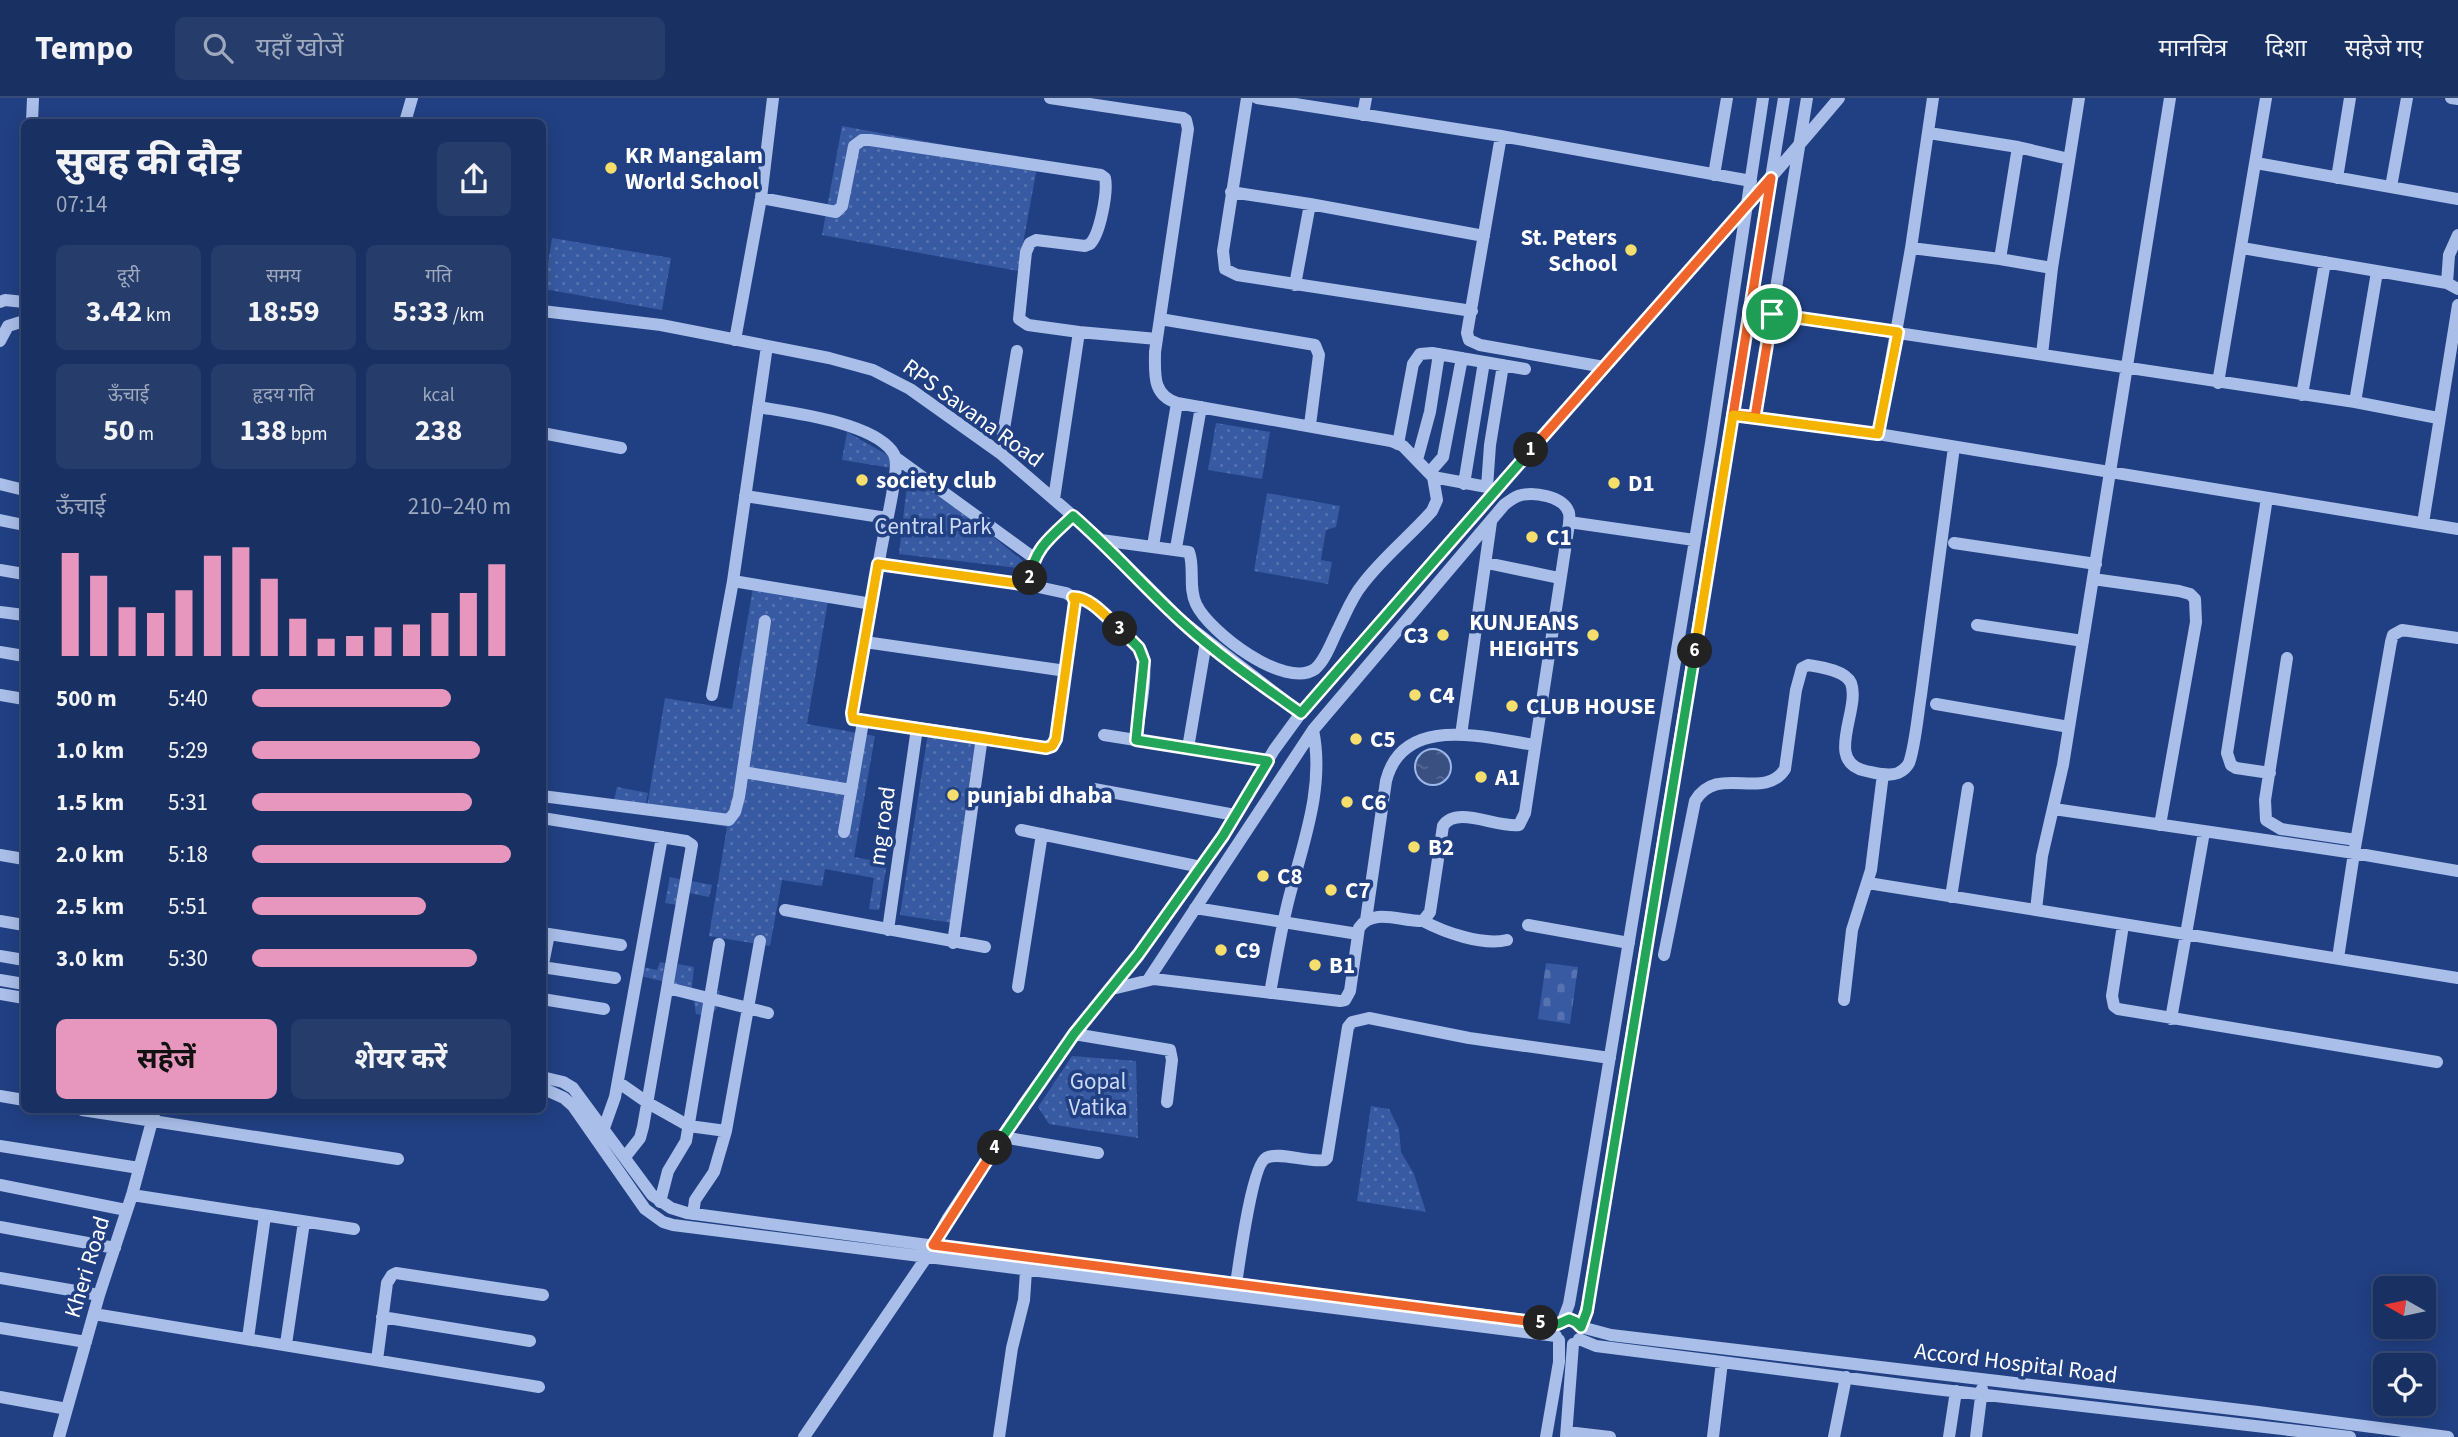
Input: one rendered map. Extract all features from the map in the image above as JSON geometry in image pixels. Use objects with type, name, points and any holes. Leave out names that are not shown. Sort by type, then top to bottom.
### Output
[{"type":"street","points":[[32,119],[33,98]]},
{"type":"street","points":[[406,119],[412,98]]},
{"type":"street","points":[[735,340],[761,198],[773,98]]},
{"type":"street","points":[[1050,98],[1186,120],[1188,129],[1157,339],[1155,373],[1159,392],[1177,403],[1310,425],[1398,444],[1431,475],[1437,500],[1432,511],[1360,586],[1320,664],[1307,673],[1282,671],[1266,664],[1234,645],[1205,619],[1192,592],[1189,552],[1176,548],[1101,540]]},
{"type":"street","points":[[1247,98],[1223,251],[1225,269],[1237,275],[1295,285],[1472,311]]},
{"type":"street","points":[[1256,98],[1501,136],[1751,181]]},
{"type":"street","points":[[1363,115],[1366,98]]},
{"type":"street","points":[[1714,175],[1727,98]]},
{"type":"street","points":[[1546,1437],[1559,1362],[1559,1330],[1569,1304],[1611,1058],[1711,443],[1763,98]]},
{"type":"street","points":[[1610,1437],[1567,1434],[1578,1337],[1588,1303],[1784,98]]},
{"type":"street","points":[[1755,417],[1807,98]]},
{"type":"street","points":[[804,1437],[926,1258],[948,1218],[1002,1138],[1074,1034],[1112,989],[1200,867],[1301,713],[1744,210],[1839,98]]},
{"type":"street","points":[[1878,434],[1898,332],[1933,98]]},
{"type":"street","points":[[2042,354],[2052,268],[2079,98]]},
{"type":"street","points":[[2036,910],[2042,856],[2054,809],[2094,579],[2170,98]]},
{"type":"street","points":[[2218,383],[2266,98]]},
{"type":"street","points":[[2337,178],[2350,98]]},
{"type":"street","points":[[2391,187],[2407,98]]},
{"type":"street","points":[[2451,98],[2458,99]]},
{"type":"street","points":[[1929,133],[2018,147],[2069,159]]},
{"type":"street","points":[[1501,136],[1467,334],[1469,340],[1473,343],[1604,367]]},
{"type":"street","points":[[761,198],[836,212],[842,206],[854,146],[862,140],[870,139],[1101,175],[1105,178],[1105,190],[1097,233],[1090,244],[1085,246],[1036,240],[1027,246],[1019,319],[1028,325],[1157,339]]},
{"type":"street","points":[[2000,259],[2018,147]]},
{"type":"street","points":[[2256,163],[2458,199]]},
{"type":"street","points":[[1231,192],[1484,236]]},
{"type":"street","points":[[1295,285],[1310,204]]},
{"type":"street","points":[[2242,248],[2452,286],[2449,256],[2458,235]]},
{"type":"street","points":[[1911,248],[2052,268]]},
{"type":"street","points":[[2302,395],[2325,262]]},
{"type":"street","points":[[2355,402],[2377,272]]},
{"type":"street","points":[[0,302],[21,302]]},
{"type":"street","points":[[2423,523],[2458,305]]},
{"type":"street","name":"RPS Savana Road","points":[[546,311],[660,325],[829,358],[873,370],[910,389],[1000,453],[1101,540],[1206,642],[1301,713]]},
{"type":"street","points":[[1772,314],[2355,402],[2438,418]]},
{"type":"street","points":[[1160,318],[1314,345],[1319,355],[1310,425]]},
{"type":"street","points":[[0,341],[8,326],[21,322]]},
{"type":"street","points":[[1054,499],[1079,332]]},
{"type":"street","points":[[712,695],[733,581],[766,346]]},
{"type":"street","points":[[1000,453],[1017,351]]},
{"type":"street","points":[[1398,444],[1413,364],[1420,354],[1439,354],[1525,369]]},
{"type":"street","points":[[1417,460],[1426,431],[1439,354]]},
{"type":"street","points":[[1431,475],[1443,457],[1462,358]]},
{"type":"street","points":[[1464,484],[1484,362]]},
{"type":"street","points":[[1431,475],[1487,487],[1490,445],[1503,365]]},
{"type":"street","points":[[1153,545],[1177,403]]},
{"type":"street","points":[[758,407],[846,425],[876,438],[890,448],[895,457],[896,470],[853,719],[1046,748],[1052,746],[1056,739],[1066,671],[1075,602],[1073,597]]},
{"type":"street","points":[[1176,548],[1201,407]]},
{"type":"street","points":[[1733,415],[1878,434],[2458,529]]},
{"type":"street","points":[[546,433],[621,447]]},
{"type":"street","points":[[1664,955],[1695,801],[1708,785],[1770,782],[1779,778],[1785,769],[1796,690],[1802,668],[1808,665],[1821,667],[1847,677],[1851,684],[1853,696],[1845,745],[1850,764],[1862,770],[1883,774],[1899,773],[1909,762],[1920,701],[1954,447]]},
{"type":"street","points":[[895,457],[1034,558]]},
{"type":"street","points":[[0,484],[21,489]]},
{"type":"street","points":[[1148,980],[1313,730],[1511,500],[1531,494],[1552,498],[1563,504],[1569,513],[1569,522],[1523,820],[1519,825],[1510,827],[1458,816],[1447,820],[1443,826],[1432,906],[1423,921]]},
{"type":"street","points":[[745,496],[887,518]]},
{"type":"street","points":[[2267,498],[2227,753],[2231,765],[2236,768],[2270,774]]},
{"type":"street","points":[[1029,585],[1034,558],[1073,516]]},
{"type":"street","points":[[0,520],[21,524]]},
{"type":"street","points":[[1461,735],[1491,522]]},
{"type":"street","points":[[1569,522],[1694,540]]},
{"type":"street","points":[[1954,543],[2096,564]]},
{"type":"street","points":[[1487,563],[1559,578]]},
{"type":"street","points":[[878,564],[1029,585],[1081,597],[1132,639],[1142,654],[1144,674],[1136,740]]},
{"type":"street","points":[[0,570],[21,574]]},
{"type":"street","points":[[2094,579],[2179,590],[2196,599],[2196,622],[2160,825]]},
{"type":"street","points":[[733,581],[872,604]]},
{"type":"street","points":[[0,611],[21,614]]},
{"type":"street","points":[[546,797],[725,821],[735,812],[743,772],[765,621]]},
{"type":"street","points":[[1977,625],[2083,641]]},
{"type":"street","points":[[2339,958],[2355,847],[2393,635],[2402,630],[2458,638]]},
{"type":"street","points":[[865,642],[1066,671]]},
{"type":"street","points":[[1188,748],[1206,642]]},
{"type":"street","points":[[0,652],[21,656]]},
{"type":"street","points":[[2287,658],[2264,811],[2266,820],[2281,829],[2458,872]]},
{"type":"street","points":[[0,695],[21,698]]},
{"type":"street","points":[[1936,704],[2069,727]]},
{"type":"street","points":[[844,832],[863,722]]},
{"type":"street","name":"mg road","points":[[888,930],[917,728]]},
{"type":"street","points":[[1270,993],[1283,923],[1315,788],[1317,749],[1313,730]]},
{"type":"street","points":[[1366,920],[1386,781],[1392,764],[1401,751],[1414,742],[1449,734],[1535,745]]},
{"type":"street","points":[[1104,735],[1268,761]]},
{"type":"street","points":[[953,943],[982,737]]},
{"type":"street","points":[[743,772],[850,790]]},
{"type":"street","points":[[1844,1000],[1852,930],[1868,883],[1883,774]]},
{"type":"street","points":[[1951,897],[1968,788]]},
{"type":"street","points":[[1094,789],[1235,815]]},
{"type":"street","points":[[2054,809],[2204,832],[2355,847]]},
{"type":"street","points":[[546,819],[686,841],[693,849],[648,1103],[640,1138],[625,1157]]},
{"type":"street","points":[[1021,830],[1200,867]]},
{"type":"street","points":[[2171,1019],[2204,832]]},
{"type":"street","points":[[1018,988],[1042,834]]},
{"type":"street","points":[[604,1128],[615,1097],[663,837]]},
{"type":"street","points":[[0,855],[21,858]]},
{"type":"street","points":[[1868,883],[2458,978]]},
{"type":"street","points":[[1195,908],[1358,934]]},
{"type":"street","points":[[785,910],[985,947]]},
{"type":"street","points":[[1112,989],[1148,980],[1345,1000],[1350,991],[1359,928],[1374,916],[1423,921],[1452,934],[1493,942],[1507,940]]},
{"type":"street","points":[[0,920],[21,924]]},
{"type":"street","points":[[1528,925],[1629,943]]},
{"type":"street","points":[[2123,925],[2112,996],[2114,1006],[2126,1012],[2437,1062]]},
{"type":"street","points":[[546,933],[621,945]]},
{"type":"street","points":[[693,1214],[695,1200],[714,1172],[726,1131],[760,941]]},
{"type":"street","points":[[660,1202],[668,1171],[686,1141],[719,944]]},
{"type":"street","points":[[0,957],[21,960]]},
{"type":"street","points":[[546,968],[615,978]]},
{"type":"street","points":[[0,980],[21,984]]},
{"type":"street","points":[[668,988],[768,1013]]},
{"type":"street","points":[[0,995],[21,998]]},
{"type":"street","points":[[546,1000],[604,1009]]},
{"type":"street","points":[[1236,1284],[1251,1200],[1262,1160],[1271,1156],[1313,1161],[1327,1158],[1348,1027],[1352,1022],[1369,1018],[1469,1038],[1611,1058]]},
{"type":"street","points":[[1074,1034],[1170,1050],[1172,1060],[1167,1102]]},
{"type":"street","points":[[546,1078],[563,1082],[573,1088],[652,1195],[671,1208],[693,1214],[1236,1284],[1559,1330]]},
{"type":"street","points":[[618,1082],[689,1126],[726,1131]]},
{"type":"street","points":[[546,1090],[564,1098],[573,1106],[645,1209],[663,1222],[1026,1271],[1559,1330],[1573,1320],[1578,1337],[1596,1346],[2350,1437]]},
{"type":"street","points":[[0,1097],[21,1100]]},
{"type":"street","points":[[125,1113],[153,1115],[398,1159]]},
{"type":"street","name":"Kheri Road","points":[[59,1437],[99,1295],[132,1195],[153,1115]]},
{"type":"street","points":[[1002,1138],[1098,1153]]},
{"type":"street","points":[[0,1146],[139,1168]]},
{"type":"street","points":[[0,1185],[127,1210]]},
{"type":"street","points":[[132,1195],[354,1229]]},
{"type":"street","points":[[248,1338],[265,1216]]},
{"type":"street","points":[[286,1344],[304,1222]]},
{"type":"street","points":[[0,1227],[115,1248]]},
{"type":"street","points":[[999,1437],[1012,1348],[1024,1300],[1026,1271]]},
{"type":"street","points":[[377,1360],[388,1279],[397,1273],[543,1295]]},
{"type":"street","points":[[0,1278],[99,1295]]},
{"type":"street","points":[[94,1314],[539,1387]]},
{"type":"street","points":[[382,1317],[530,1341]]},
{"type":"street","points":[[0,1328],[86,1342]]},
{"type":"street","points":[[1559,1330],[1565,1345],[1578,1337]]},
{"type":"street","name":"Accord Hospital Road","points":[[1578,1337],[1611,1335],[2448,1437]]},
{"type":"street","points":[[1713,1437],[1722,1362]]},
{"type":"street","points":[[1835,1437],[1846,1377]]},
{"type":"street","points":[[1976,1437],[1984,1380]]},
{"type":"street","points":[[1949,1437],[1955,1391]]},
{"type":"street","points":[[0,1397],[67,1409]]},
{"type":"green space","points":[[842,126],[1038,162],[1018,271],[822,235]]},
{"type":"green space","points":[[552,238],[671,258],[662,310],[546,289]]},
{"type":"green space","points":[[1216,423],[1270,432],[1262,479],[1208,470]]},
{"type":"green space","points":[[847,432],[893,458],[892,468],[842,460]]},
{"type":"green space","name":"Central Park","points":[[909,468],[1034,570],[899,554]]},
{"type":"green space","points":[[1267,493],[1340,506],[1336,527],[1326,530],[1321,560],[1332,562],[1328,584],[1254,571]]},
{"type":"green space","points":[[753,588],[828,601],[807,724],[875,736],[854,857],[887,863],[879,910],[869,909],[874,878],[825,869],[822,886],[782,880],[770,946],[709,936],[727,827],[646,813],[665,698],[732,709]]},
{"type":"green space","points":[[928,733],[981,741],[953,923],[900,915]]},
{"type":"green space","points":[[617,787],[648,793],[645,807],[614,800]]},
{"type":"green space","points":[[670,877],[688,881],[684,906],[665,903]]},
{"type":"green space","points":[[691,881],[712,885],[709,897],[689,893]]},
{"type":"green space","points":[[660,962],[674,965],[670,983],[636,975],[638,966],[657,970]]},
{"type":"green space","points":[[1546,963],[1578,967],[1570,1024],[1538,1019]]},
{"type":"green space","points":[[678,964],[694,967],[691,996],[713,990],[720,991],[716,1010],[705,1016],[696,1014],[694,1001],[671,995]]},
{"type":"green space","name":"Gopal Vatika","points":[[1072,1056],[1136,1061],[1138,1138],[1049,1124],[1038,1107]]},
{"type":"green space","points":[[1371,1106],[1389,1109],[1399,1129],[1401,1152],[1414,1174],[1426,1212],[1357,1201]]},
{"type":"water","points":[[1433,749],[1446,754],[1451,767],[1446,780],[1433,785],[1420,780],[1415,767],[1420,754]]},
{"type":"place","name":"KR Mangalam World School","points":[[611,168]]},
{"type":"place","name":"St. Peters School","points":[[1631,250]]},
{"type":"place","name":"society club","points":[[862,480]]},
{"type":"place","name":"D1","points":[[1614,483]]},
{"type":"place","name":"C1","points":[[1532,537]]},
{"type":"place","name":"C3","points":[[1443,635]]},
{"type":"place","name":"KUNJEANS HEIGHTS","points":[[1593,635]]},
{"type":"place","name":"C4","points":[[1415,695]]},
{"type":"place","name":"CLUB HOUSE","points":[[1512,706]]},
{"type":"place","name":"C5","points":[[1356,739]]},
{"type":"place","name":"A1","points":[[1481,777]]},
{"type":"place","name":"punjabi dhaba","points":[[953,795]]},
{"type":"place","name":"C6","points":[[1347,802]]},
{"type":"place","name":"B2","points":[[1414,847]]},
{"type":"place","name":"C8","points":[[1263,876]]},
{"type":"place","name":"C7","points":[[1331,890]]},
{"type":"place","name":"C9","points":[[1221,950]]},
{"type":"place","name":"B1","points":[[1315,965]]},
{"type":"route","points":[[1772,314],[1755,417],[1733,415],[1771,178],[1301,713],[1222,655],[1183,622],[1101,540],[1073,516],[1034,558],[1029,585],[878,564],[852,713],[855,721],[1046,748],[1052,746],[1056,739],[1066,671],[1075,602],[1073,597],[1081,597],[1132,639],[1142,654],[1144,674],[1136,740],[1268,761],[1223,836],[1138,955],[1074,1034],[1023,1105],[933,1245],[1536,1322],[1558,1324],[1569,1319],[1581,1327],[1587,1311],[1733,415],[1878,434],[1898,332],[1772,314]]}]
